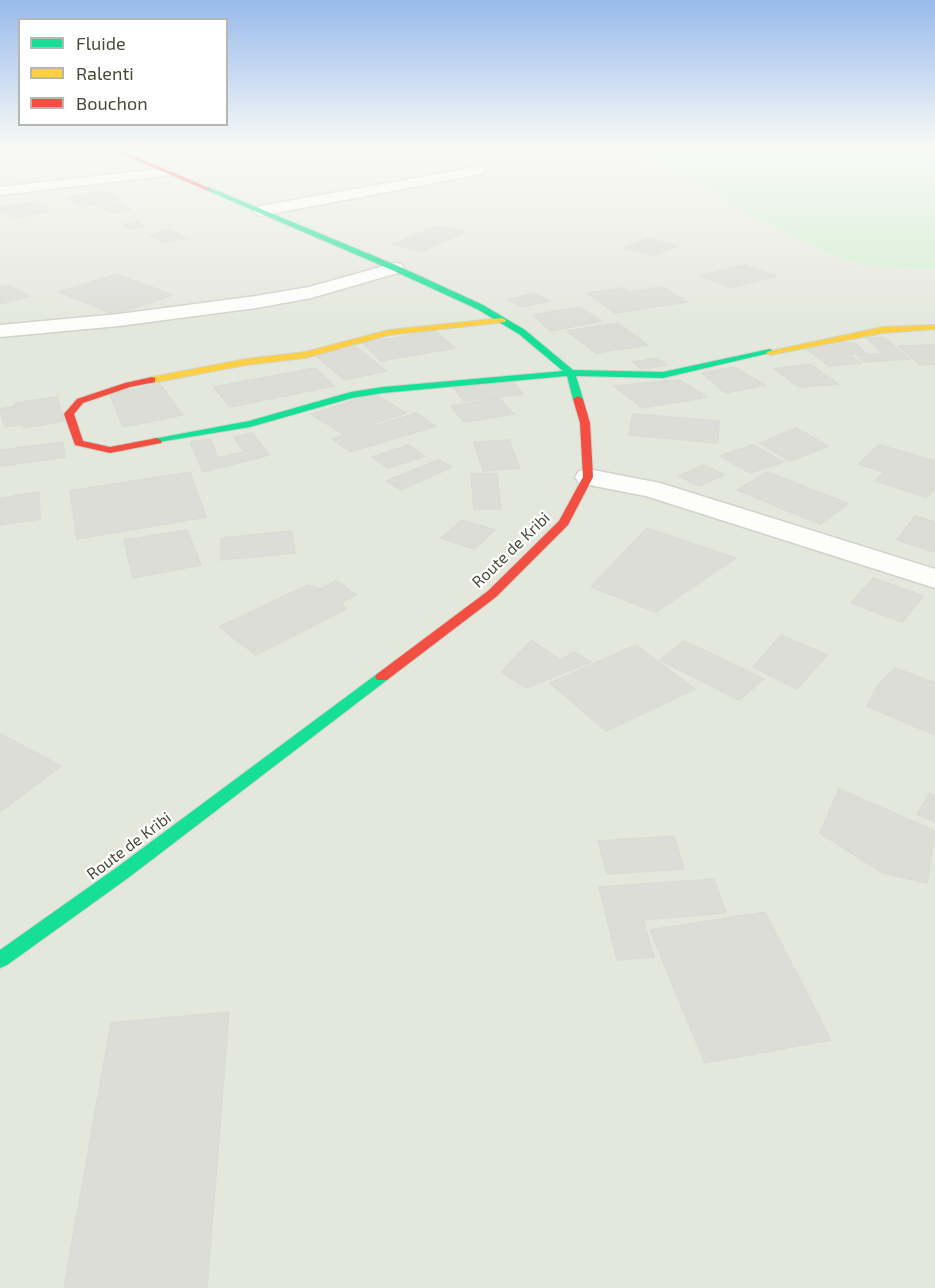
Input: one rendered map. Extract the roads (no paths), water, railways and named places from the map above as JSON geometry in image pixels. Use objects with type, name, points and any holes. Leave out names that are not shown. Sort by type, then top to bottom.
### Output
[{"type":"main road","points":[[253,208],[395,268],[522,332],[571,373],[585,423],[588,477]]},
{"type":"main road","points":[[502,320],[389,333],[305,355],[246,362],[128,386],[80,401],[69,414],[79,443],[110,450],[250,423],[351,395],[383,390],[571,373],[640,376],[682,373],[857,334],[935,327]]},
{"type":"main road","name":"Route de Kribi","points":[[0,960],[122,873],[492,594],[564,523],[588,477]]},
{"type":"street","points":[[260,211],[276,208]]},
{"type":"street","points":[[0,331],[119,320],[256,302],[310,292],[395,268]]},
{"type":"street","points":[[588,477],[651,489],[935,579]]}]
